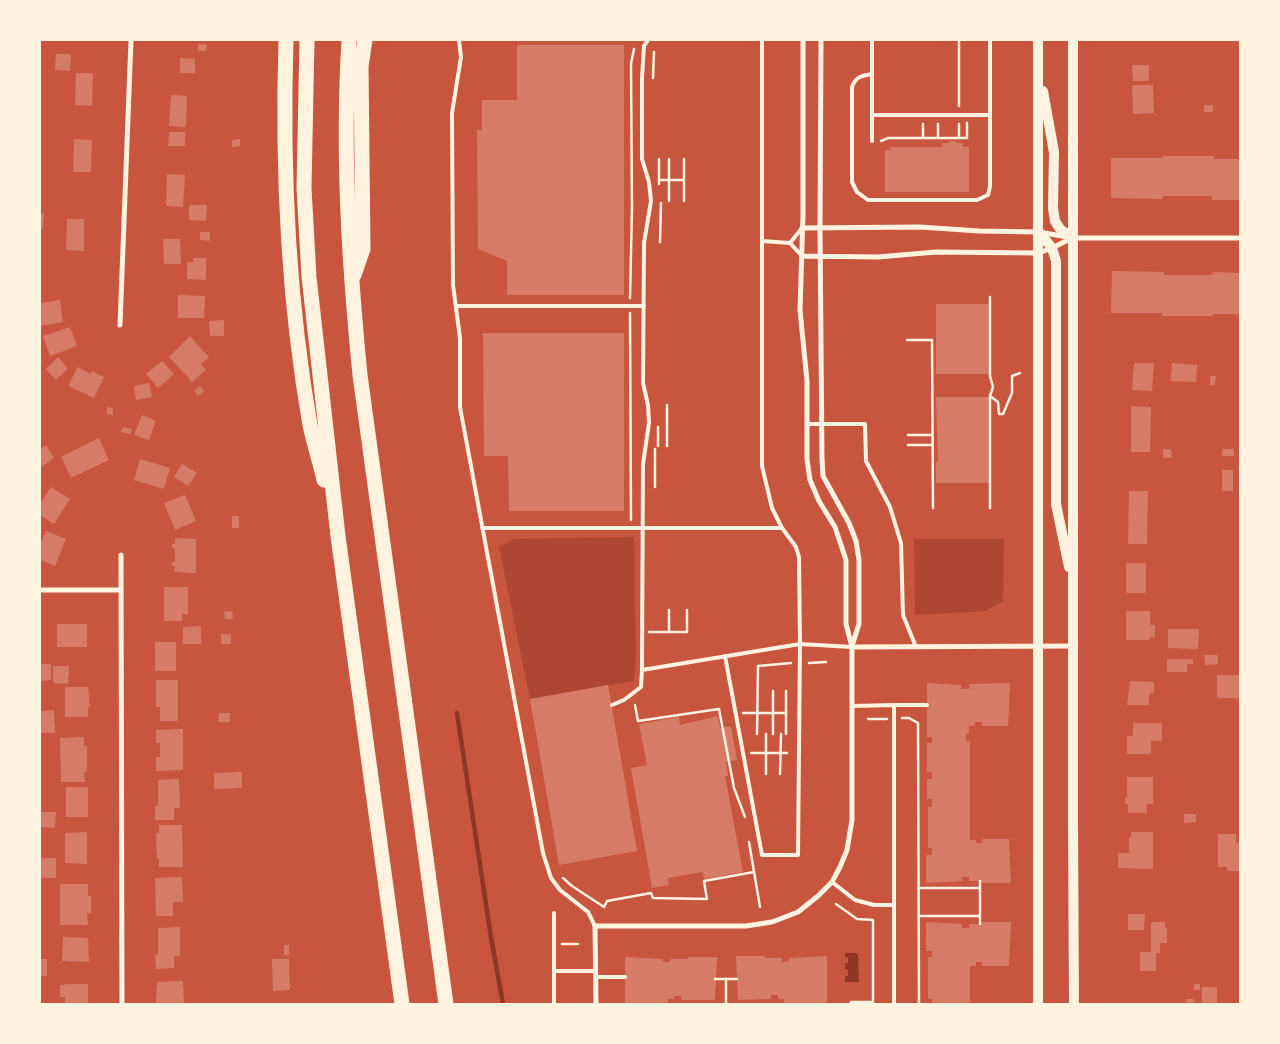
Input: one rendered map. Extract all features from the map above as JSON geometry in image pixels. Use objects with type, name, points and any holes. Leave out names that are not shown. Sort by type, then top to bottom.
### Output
[{"type":"highway","points":[[286,40],[285,122],[292,284],[310,427],[338,536]]},
{"type":"highway","points":[[307,40],[304,188],[309,267],[338,536],[402,1004]]},
{"type":"highway","points":[[349,40],[345,165],[351,284],[360,375],[446,1004]]},
{"type":"highway","points":[[351,284],[363,249],[361,66],[365,40]]},
{"type":"main road","points":[[1038,40],[1038,1004]]},
{"type":"main road","points":[[1073,40],[1074,1004]]},
{"type":"main road","points":[[1038,61],[1054,152],[1053,208],[1055,221],[1060,229],[1073,238]]},
{"type":"main road","points":[[1039,232],[1052,248],[1056,261],[1056,504],[1074,592]]},
{"type":"main road","points":[[1038,975],[1044,1004]]},
{"type":"street","points":[[120,325],[131,40]]},
{"type":"street","points":[[596,1004],[595,926],[746,926],[772,922],[798,912],[818,896],[832,882],[847,850],[852,820],[852,647],[846,624],[846,560],[834,527],[819,501],[810,480],[807,459],[808,381],[800,310],[803,40]]},
{"type":"street","points":[[821,40],[820,256],[823,476],[850,523],[856,541],[859,560],[859,624],[852,647]]},
{"type":"street","points":[[802,228],[920,227],[979,231],[1039,232],[1073,238],[1240,238]]},
{"type":"street","points":[[802,256],[878,256],[936,252],[1039,253],[1073,238]]},
{"type":"street","points":[[121,555],[122,1004]]},
{"type":"street","points":[[40,590],[121,590]]},
{"type":"street","points":[[852,647],[1073,646]]},
{"type":"lane","points":[[459,40],[461,57],[452,113],[453,285],[460,338],[460,407],[543,853],[551,878],[560,890],[588,912],[595,926]]},
{"type":"lane","points":[[612,705],[624,700],[640,687],[642,670],[643,464],[649,423],[648,405],[643,383],[644,243],[650,201],[649,182],[642,159],[642,78],[643,52],[648,40]]},
{"type":"lane","points":[[725,656],[762,855],[798,855],[799,557],[796,547],[782,528],[772,508],[762,466],[762,40]]},
{"type":"lane","points":[[872,40],[872,141]]},
{"type":"lane","points":[[872,74],[860,76],[855,80],[852,87],[852,182],[857,192],[868,200],[977,200],[988,195],[990,186],[990,40]]},
{"type":"lane","points":[[872,115],[990,115]]},
{"type":"lane","points":[[790,243],[802,228]]},
{"type":"lane","points":[[762,242],[790,243],[802,256]]},
{"type":"lane","points":[[456,306],[644,306]]},
{"type":"lane","points":[[808,424],[865,424],[866,461],[890,507],[902,543],[903,614],[916,647]]},
{"type":"lane","points":[[482,528],[782,528]]},
{"type":"lane","points":[[642,670],[800,644],[852,647]]},
{"type":"lane","points":[[894,705],[894,1004]]},
{"type":"lane","points":[[852,706],[927,705]]},
{"type":"lane","points":[[832,882],[855,900],[874,905],[894,905]]},
{"type":"lane","points":[[554,912],[554,1004]]},
{"type":"lane","points":[[554,971],[625,978]]},
{"type":"path","points":[[959,40],[959,138]]},
{"type":"path","points":[[631,528],[631,64],[635,46]]},
{"type":"path","points":[[653,78],[654,50]]},
{"type":"path","points":[[923,115],[923,138]]},
{"type":"path","points":[[938,115],[938,138]]},
{"type":"path","points":[[872,141],[882,141],[888,138],[968,138],[968,115]]},
{"type":"path","points":[[659,159],[659,187]]},
{"type":"path","points":[[669,159],[669,201]]},
{"type":"path","points":[[684,159],[684,201]]},
{"type":"path","points":[[659,180],[684,180]]},
{"type":"path","points":[[660,242],[661,201]]},
{"type":"path","points":[[990,297],[990,376],[993,384],[990,396],[990,508]]},
{"type":"path","points":[[907,340],[932,340],[933,508]]},
{"type":"path","points":[[990,396],[998,402],[999,414],[1003,414],[1012,393],[1012,376],[1020,373]]},
{"type":"path","points":[[667,405],[667,446]]},
{"type":"path","points":[[908,435],[932,435]]},
{"type":"path","points":[[908,446],[932,445]]},
{"type":"path","points":[[655,487],[656,446]]},
{"type":"path","points":[[669,610],[669,632]]},
{"type":"path","points":[[643,632],[687,632],[687,610]]},
{"type":"path","points":[[809,663],[826,662]]},
{"type":"path","points":[[757,734],[758,666],[791,664]]},
{"type":"path","points":[[772,734],[773,691]]},
{"type":"path","points":[[786,691],[786,734]]},
{"type":"path","points":[[635,705],[638,721],[719,708],[734,788],[746,824]]},
{"type":"path","points":[[721,717],[758,712],[786,713]]},
{"type":"path","points":[[906,718],[918,723],[918,1004]]},
{"type":"path","points":[[868,719],[886,719]]},
{"type":"path","points":[[766,734],[766,774]]},
{"type":"path","points":[[780,774],[781,734]]},
{"type":"path","points":[[728,757],[743,754],[788,753]]},
{"type":"path","points":[[748,834],[760,907]]},
{"type":"path","points":[[561,876],[572,886],[604,907],[607,901],[652,893],[653,898],[707,899],[704,881],[754,872]]},
{"type":"path","points":[[980,881],[980,924]]},
{"type":"path","points":[[918,888],[980,888]]},
{"type":"path","points":[[836,904],[857,919],[873,920],[873,1003],[851,1002],[851,1004]]},
{"type":"path","points":[[918,916],[980,916]]},
{"type":"path","points":[[554,944],[578,944]]},
{"type":"path","points":[[715,979],[737,979]]},
{"type":"path","points":[[726,979],[726,1004]]},
{"type":"shaded area","points":[[634,537],[636,658],[634,681],[530,699],[499,547],[514,539]]},
{"type":"shaded area","points":[[914,539],[1004,539],[1003,601],[985,611],[915,615]]},
{"type":"shaded area","points":[[845,953],[856,953],[858,955],[859,982],[845,982],[848,970],[845,969],[845,963],[848,963],[848,958],[845,957]]},
{"type":"building","points":[[198,44],[207,45],[206,51],[198,51]]},
{"type":"building","points":[[517,45],[624,45],[624,295],[507,295],[507,261],[478,249],[477,130],[482,130],[482,100],[517,100]]},
{"type":"building","points":[[56,54],[71,54],[70,71],[55,70]]},
{"type":"building","points":[[180,58],[195,59],[195,73],[180,73]]},
{"type":"building","points":[[1132,65],[1149,65],[1149,81],[1133,81]]},
{"type":"building","points":[[76,73],[93,73],[92,106],[75,105]]},
{"type":"building","points":[[1132,85],[1153,85],[1154,113],[1133,114]]},
{"type":"building","points":[[171,95],[187,96],[186,127],[169,126]]},
{"type":"building","points":[[1204,105],[1213,105],[1213,112],[1204,112]]},
{"type":"building","points":[[169,132],[185,132],[185,146],[168,146]]},
{"type":"building","points":[[74,139],[92,140],[91,172],[73,172]]},
{"type":"building","points":[[240,139],[240,146],[232,147],[232,140]]},
{"type":"building","points":[[949,141],[963,143],[963,147],[969,147],[969,192],[885,192],[885,150],[890,150],[890,147],[942,147],[942,143],[949,143]]},
{"type":"building","points":[[1162,156],[1214,156],[1214,159],[1240,159],[1240,200],[1212,200],[1212,196],[1163,196],[1163,199],[1111,198],[1111,158],[1162,158]]},
{"type":"building","points":[[167,174],[185,175],[183,207],[166,206]]},
{"type":"building","points":[[189,205],[207,205],[206,221],[189,220]]},
{"type":"building","points":[[40,213],[44,213],[43,229],[40,229]]},
{"type":"building","points":[[67,219],[84,219],[84,251],[66,250]]},
{"type":"building","points":[[200,232],[210,232],[210,241],[200,240]]},
{"type":"building","points":[[163,239],[180,239],[181,264],[164,264]]},
{"type":"building","points":[[193,258],[206,258],[206,280],[187,279],[187,262],[193,262]]},
{"type":"building","points":[[1112,271],[1164,272],[1164,275],[1212,275],[1213,272],[1240,273],[1240,314],[1162,316],[1162,313],[1111,313]]},
{"type":"building","points":[[178,295],[205,296],[204,318],[178,318]]},
{"type":"building","points":[[60,300],[63,322],[40,326],[40,303]]},
{"type":"building","points":[[936,304],[989,304],[989,374],[936,374]]},
{"type":"building","points":[[224,320],[224,336],[210,336],[209,321]]},
{"type":"building","points":[[70,327],[77,346],[50,356],[43,336]]},
{"type":"building","points":[[483,333],[624,333],[624,511],[509,511],[508,456],[484,456]]},
{"type":"building","points":[[190,336],[209,357],[201,364],[206,370],[192,382],[169,357]]},
{"type":"building","points":[[58,357],[68,369],[56,380],[46,369]]},
{"type":"building","points":[[162,361],[174,374],[158,388],[146,374]]},
{"type":"building","points":[[1134,363],[1154,363],[1152,391],[1132,390]]},
{"type":"building","points":[[1172,363],[1197,365],[1196,382],[1171,381]]},
{"type":"building","points":[[78,367],[91,374],[92,371],[104,377],[94,398],[68,386]]},
{"type":"building","points":[[1210,376],[1216,376],[1215,385],[1210,385]]},
{"type":"building","points":[[149,383],[152,397],[136,400],[134,386]]},
{"type":"building","points":[[200,386],[204,391],[198,396],[194,391]]},
{"type":"building","points":[[936,397],[989,397],[989,483],[936,483],[936,462],[938,462]]},
{"type":"building","points":[[1131,406],[1151,407],[1150,452],[1131,452]]},
{"type":"building","points":[[107,407],[113,408],[113,415],[107,414]]},
{"type":"building","points":[[142,415],[156,421],[149,440],[134,435]]},
{"type":"building","points":[[123,427],[132,429],[131,434],[121,432]]},
{"type":"building","points":[[99,438],[109,460],[71,478],[61,457]]},
{"type":"building","points":[[46,445],[54,458],[40,468],[40,449]]},
{"type":"building","points":[[1163,449],[1171,449],[1172,458],[1163,458]]},
{"type":"building","points":[[1222,449],[1234,449],[1234,456],[1222,456]]},
{"type":"building","points":[[140,459],[170,468],[164,489],[134,480]]},
{"type":"building","points":[[182,464],[197,473],[188,486],[174,477]]},
{"type":"building","points":[[1222,470],[1233,470],[1233,491],[1222,491]]},
{"type":"building","points":[[51,487],[70,499],[54,524],[40,515],[40,504]]},
{"type":"building","points":[[1129,491],[1148,491],[1147,544],[1128,544]]},
{"type":"building","points":[[185,495],[196,521],[175,530],[164,503]]},
{"type":"building","points":[[232,516],[239,516],[239,528],[232,528]]},
{"type":"building","points":[[46,531],[66,539],[55,566],[40,560],[40,545]]},
{"type":"building","points":[[175,538],[196,539],[196,573],[174,572],[175,566],[172,566],[172,562],[175,562],[175,548],[172,548],[172,544],[175,544]]},
{"type":"building","points":[[1126,563],[1146,563],[1146,593],[1126,593]]},
{"type":"building","points":[[164,587],[188,587],[188,614],[182,614],[182,621],[164,621]]},
{"type":"building","points":[[232,611],[233,619],[225,619],[224,612]]},
{"type":"building","points":[[1126,611],[1150,611],[1150,625],[1155,625],[1155,637],[1149,637],[1149,640],[1126,640]]},
{"type":"building","points":[[57,624],[87,624],[87,647],[57,647]]},
{"type":"building","points":[[201,626],[201,644],[183,644],[183,627]]},
{"type":"building","points":[[1168,629],[1199,629],[1198,649],[1168,648]]},
{"type":"building","points":[[221,634],[231,634],[231,644],[221,644]]},
{"type":"building","points":[[155,642],[176,642],[176,671],[155,671]]},
{"type":"building","points":[[1204,655],[1218,655],[1218,664],[1205,665]]},
{"type":"building","points":[[1167,659],[1193,659],[1193,664],[1187,664],[1187,672],[1167,672]]},
{"type":"building","points":[[40,664],[51,664],[51,680],[40,681]]},
{"type":"building","points":[[53,666],[69,666],[68,684],[53,683]]},
{"type":"building","points":[[1217,675],[1240,675],[1240,698],[1217,698]]},
{"type":"building","points":[[156,680],[178,680],[178,721],[160,721],[160,707],[156,707]]},
{"type":"building","points":[[1130,681],[1154,682],[1154,693],[1149,693],[1149,705],[1127,705]]},
{"type":"building","points":[[927,683],[961,685],[961,689],[969,689],[969,684],[1010,683],[1008,726],[982,726],[982,722],[975,722],[975,726],[969,726],[969,734],[966,734],[966,741],[970,741],[970,840],[982,843],[982,839],[1009,839],[1011,883],[981,883],[981,881],[969,881],[969,877],[962,877],[962,881],[926,883],[926,855],[932,855],[932,848],[928,848],[928,807],[932,807],[932,799],[927,799],[927,779],[932,779],[932,772],[927,772],[927,743],[932,743],[932,737],[927,737]]},
{"type":"building","points":[[608,685],[637,851],[559,865],[530,699]]},
{"type":"building","points":[[65,687],[88,687],[90,707],[88,707],[88,717],[65,717]]},
{"type":"building","points":[[54,710],[55,733],[40,733],[40,711]]},
{"type":"building","points":[[219,713],[230,713],[230,722],[218,722]]},
{"type":"building","points":[[718,716],[720,728],[731,726],[737,760],[726,762],[728,776],[725,776],[743,872],[704,879],[703,872],[668,878],[669,885],[652,888],[631,768],[647,765],[639,724],[679,717],[680,725]]},
{"type":"building","points":[[1133,723],[1162,723],[1162,741],[1151,741],[1151,754],[1127,754],[1127,736],[1133,736]]},
{"type":"building","points":[[183,729],[183,770],[156,771],[156,757],[160,757],[160,743],[156,743],[156,730]]},
{"type":"building","points":[[84,737],[84,746],[87,746],[87,771],[84,772],[85,782],[61,782],[60,738]]},
{"type":"building","points":[[242,772],[242,788],[214,789],[214,773]]},
{"type":"building","points":[[1127,777],[1153,777],[1153,804],[1147,804],[1147,813],[1128,813],[1128,804],[1125,804],[1125,798],[1127,798]]},
{"type":"building","points":[[179,779],[180,808],[174,808],[174,820],[155,820],[155,806],[158,806],[158,780]]},
{"type":"building","points":[[66,787],[88,787],[88,817],[66,817]]},
{"type":"building","points":[[40,812],[56,812],[55,828],[40,827]]},
{"type":"building","points":[[1184,814],[1196,814],[1196,822],[1184,823]]},
{"type":"building","points":[[159,825],[182,825],[183,867],[159,867],[156,833],[159,833]]},
{"type":"building","points":[[87,832],[87,864],[65,863],[65,833]]},
{"type":"building","points":[[1131,832],[1153,832],[1153,869],[1118,868],[1118,853],[1131,853],[1129,852],[1129,838],[1131,838]]},
{"type":"building","points":[[1218,834],[1236,834],[1236,843],[1240,843],[1240,871],[1227,871],[1227,867],[1218,867]]},
{"type":"building","points":[[40,858],[56,858],[56,878],[40,878]]},
{"type":"building","points":[[182,877],[183,902],[173,902],[173,916],[156,916],[155,878]]},
{"type":"building","points":[[60,884],[88,884],[88,896],[91,896],[91,913],[87,913],[88,925],[60,925]]},
{"type":"building","points":[[1128,914],[1145,914],[1144,930],[1128,930]]},
{"type":"building","points":[[926,922],[962,924],[962,928],[969,928],[969,924],[981,924],[981,922],[1011,922],[1009,966],[982,966],[982,962],[976,962],[976,966],[970,966],[970,1004],[932,1004],[932,999],[928,999],[928,957],[932,957],[932,951],[926,951]]},
{"type":"building","points":[[1151,922],[1165,922],[1167,943],[1160,943],[1160,953],[1156,953],[1156,971],[1140,971],[1140,952],[1151,952]]},
{"type":"building","points":[[180,927],[180,956],[174,956],[174,968],[156,969],[155,955],[158,955],[158,928]]},
{"type":"building","points":[[63,937],[88,938],[89,962],[62,961]]},
{"type":"building","points":[[284,945],[289,945],[289,955],[284,955]]},
{"type":"building","points":[[736,956],[782,958],[782,962],[789,961],[789,958],[827,956],[827,1004],[784,1004],[784,999],[778,999],[778,995],[771,995],[771,999],[738,1000]]},
{"type":"building","points":[[625,957],[663,959],[663,962],[670,962],[670,959],[688,959],[688,957],[717,957],[715,1000],[681,1000],[681,996],[674,996],[674,999],[668,999],[668,1004],[625,1004]]},
{"type":"building","points":[[40,959],[47,959],[47,976],[40,976]]},
{"type":"building","points":[[272,959],[289,959],[290,990],[273,991]]},
{"type":"building","points":[[183,981],[184,1004],[156,1004],[157,982]]},
{"type":"building","points":[[88,984],[88,1004],[65,1004],[65,997],[60,997],[60,985]]},
{"type":"building","points":[[1194,984],[1200,984],[1200,990],[1194,990]]},
{"type":"building","points":[[1202,987],[1217,987],[1217,1004],[1202,1004]]},
{"type":"building","points":[[1186,999],[1194,999],[1194,1004],[1187,1004]]},
{"type":"waterway","points":[[457,713],[503,1004]]}]
